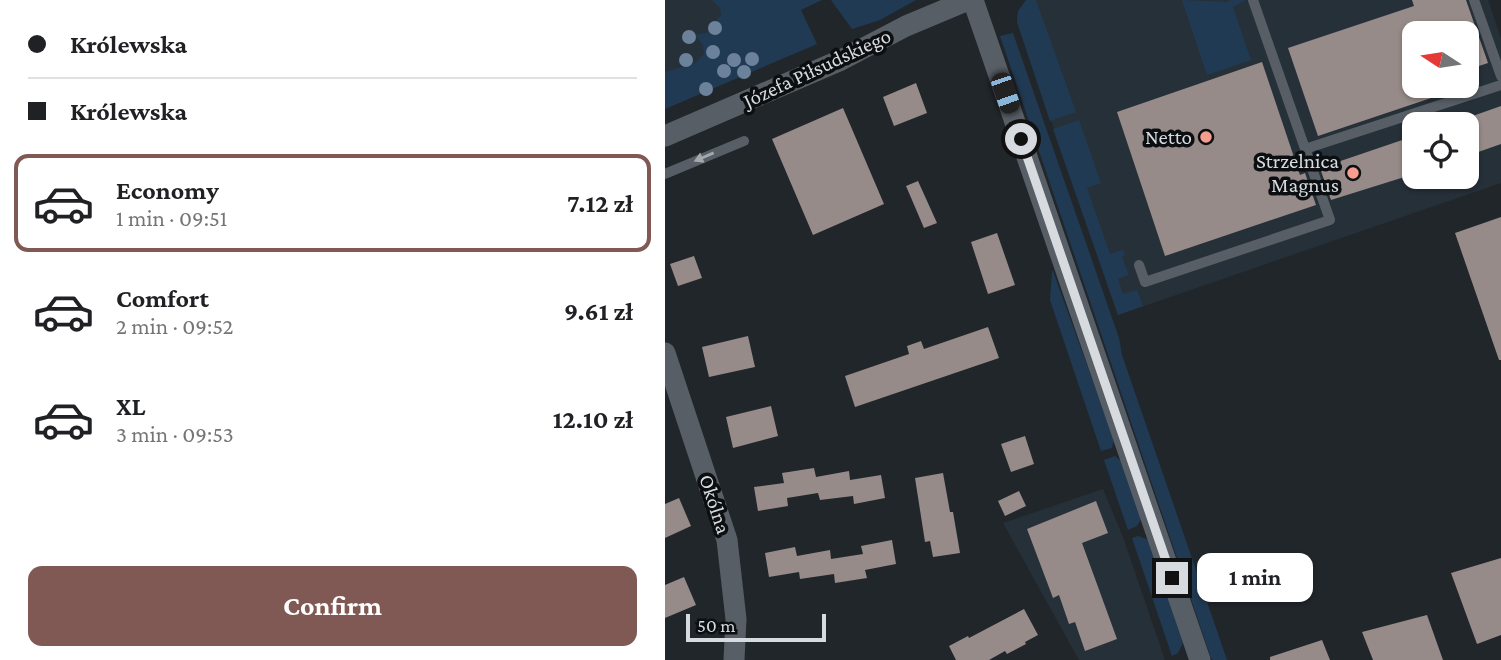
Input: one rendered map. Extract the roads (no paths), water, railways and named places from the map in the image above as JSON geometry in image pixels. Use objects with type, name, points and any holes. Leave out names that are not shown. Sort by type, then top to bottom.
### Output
[{"type":"main road","name":"Józefa Piłsudskiego","points":[[665,136],[841,60],[907,26],[968,0]]},
{"type":"main road","points":[[973,0],[1200,660]]},
{"type":"main road","name":"Okólna","points":[[665,353],[727,540],[736,619],[734,660]]},
{"type":"lane","points":[[1139,264],[1145,282],[1330,220],[1253,0]]},
{"type":"lane","points":[[1474,0],[1501,76]]},
{"type":"lane","points":[[1305,149],[1501,85]]},
{"type":"lane","points":[[665,174],[744,141]]},
{"type":"place","name":"Netto","points":[[1206,137]]},
{"type":"place","name":"Strzelnica Magnus","points":[[1353,173]]}]
